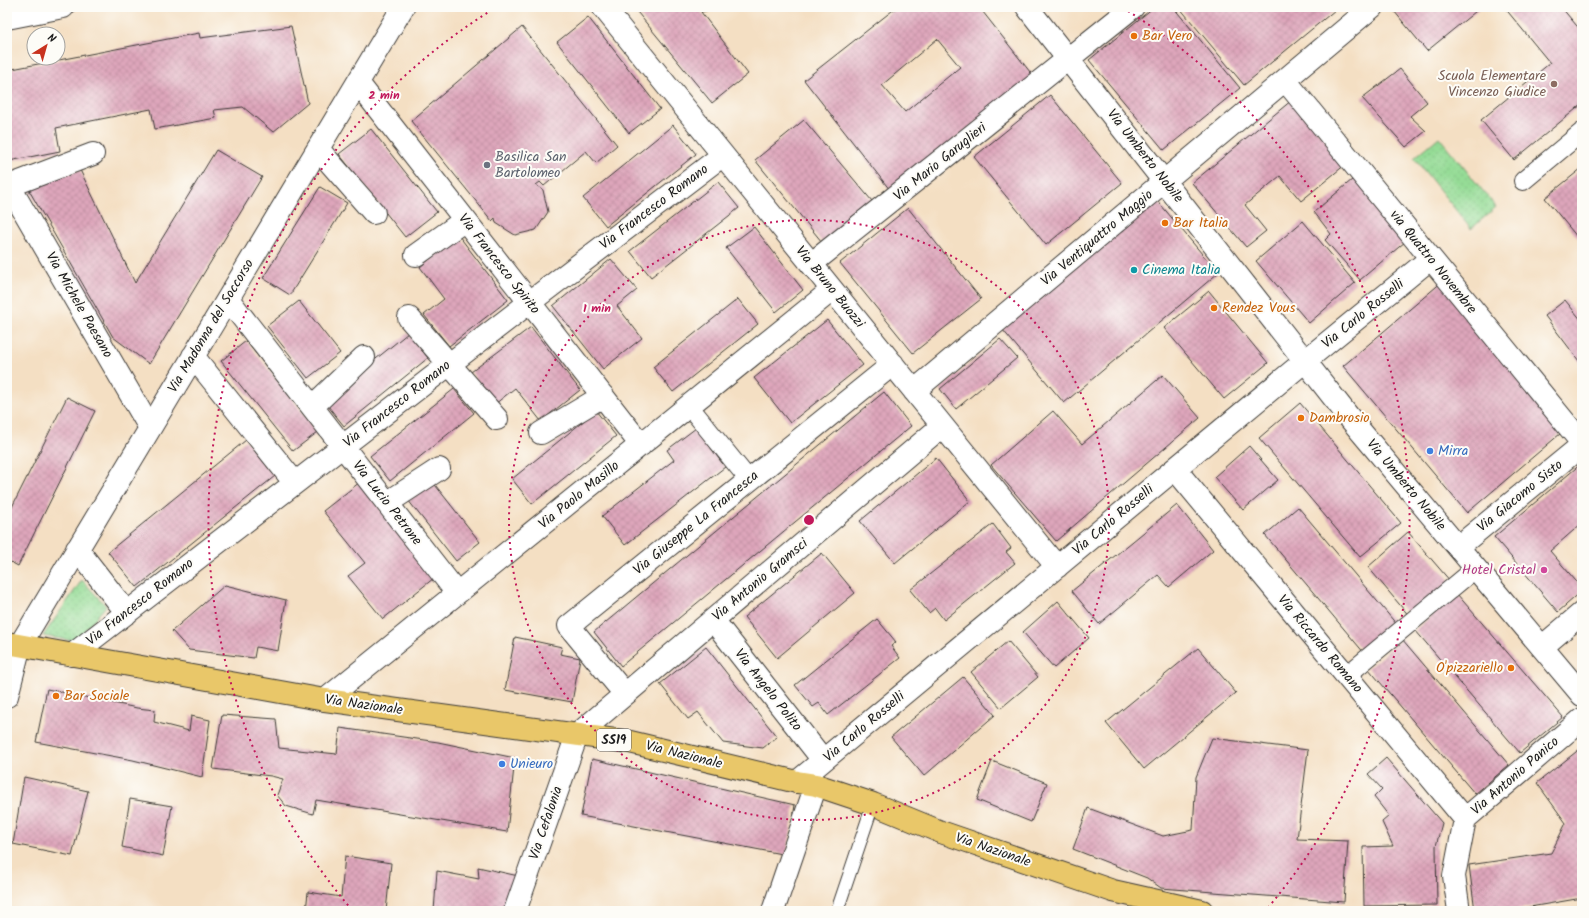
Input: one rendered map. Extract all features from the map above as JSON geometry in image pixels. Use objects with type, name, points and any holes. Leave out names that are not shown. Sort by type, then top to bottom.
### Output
[{"type":"main road","name":"Via Nazionale","points":[[13,644],[325,700],[630,742],[806,784],[873,804],[941,832],[1113,891],[1202,911]]},
{"type":"street","points":[[7,18],[63,7]]},
{"type":"street","name":"Via Madonna del Soccorso","points":[[7,696],[13,644],[77,549],[403,7]]},
{"type":"street","name":"Via Bruno Buozzi","points":[[603,7],[1057,567]]},
{"type":"street","name":"Via Umberto Nobile","points":[[1027,7],[1352,421],[1582,695]]},
{"type":"street","name":"Via Mario Garuglieri","points":[[811,264],[1133,7]]},
{"type":"street","name":"Via Ventiquattro Maggio","points":[[914,391],[1285,80],[1362,10]]},
{"type":"street","name":"via Quattro Novembre","points":[[1285,80],[1582,444]]},
{"type":"street","name":"Via Francesco Spirito","points":[[358,83],[641,444]]},
{"type":"street","points":[[1523,181],[1582,132]]},
{"type":"street","points":[[318,149],[374,213]]},
{"type":"street","points":[[8,184],[93,154]]},
{"type":"street","name":"Via Francesco Romano","points":[[72,654],[723,155]]},
{"type":"street","name":"Via Michele Paesano","points":[[8,184],[150,428]]},
{"type":"street","points":[[416,255],[465,220]]},
{"type":"street","name":"Via Carlo Rosselli","points":[[806,784],[823,760],[1430,259]]},
{"type":"street","name":"Via Paolo Masillo","points":[[325,700],[832,290]]},
{"type":"street","name":"Via Lucio Petrone","points":[[228,299],[457,593]]},
{"type":"street","points":[[409,318],[497,419]]},
{"type":"street","points":[[193,356],[295,483]]},
{"type":"street","points":[[312,407],[364,357]]},
{"type":"street","name":"Via Giuseppe La Francesca","points":[[625,694],[569,626],[892,364]]},
{"type":"street","points":[[541,433],[603,396]]},
{"type":"street","points":[[689,406],[749,480]]},
{"type":"street","name":"Via Antonio Gramsci","points":[[577,735],[942,426]]},
{"type":"street","name":"Via Giacomo Sisto","points":[[1458,547],[1582,444]]},
{"type":"street","points":[[387,503],[439,469]]},
{"type":"street","name":"Via Riccardo Romano","points":[[1175,469],[1465,819]]},
{"type":"street","points":[[77,549],[126,613]]},
{"type":"street","points":[[1346,676],[1476,568]]},
{"type":"street","points":[[1542,647],[1582,613]]},
{"type":"street","name":"Via Angelo Polito","points":[[712,620],[823,760]]},
{"type":"street","name":"Via Antonio Panico","points":[[1459,911],[1454,876],[1465,819],[1582,719]]},
{"type":"street","name":"Via Cefalonia","points":[[515,911],[577,735]]},
{"type":"street","points":[[773,911],[806,784]]},
{"type":"lane","points":[[837,911],[873,804]]},
{"type":"green space","points":[[1439,137],[1496,207],[1471,229],[1414,158]]},
{"type":"green space","points":[[82,580],[106,606],[75,641],[43,636]]},
{"type":"building","points":[[633,7],[723,7],[701,12],[748,74],[712,103]]},
{"type":"building","points":[[897,7],[979,7],[1034,77],[890,190],[804,80]],"holes":[[[937,39],[960,67],[905,112],[882,85]]]},
{"type":"building","points":[[1154,7],[1173,7],[1240,88],[1164,150],[1089,60]]},
{"type":"building","points":[[1179,7],[1333,7],[1335,10],[1244,85]]},
{"type":"building","name":"Scuola Elementare Vincenzo Giudice","points":[[1400,7],[1481,7],[1427,51],[1394,11]]},
{"type":"building","name":"Scuola Elementare Vincenzo Giudice","points":[[1504,7],[1561,7],[1582,32],[1582,104],[1514,160],[1481,120],[1550,63]]},
{"type":"building","points":[[588,17],[660,109],[629,133],[557,42]]},
{"type":"building","points":[[291,26],[308,103],[273,132],[243,107],[214,110],[216,118],[155,129],[151,109],[56,128],[60,151],[9,161],[7,152],[7,70],[28,66],[66,66],[66,59],[199,33],[200,38]]},
{"type":"building","points":[[522,27],[617,145],[596,163],[586,151],[544,186],[540,182],[536,185],[543,190],[548,212],[536,230],[515,235],[496,223],[495,218],[492,221],[411,121]]},
{"type":"building","points":[[1400,69],[1427,102],[1410,116],[1426,131],[1406,147],[1362,98]]},
{"type":"building","points":[[1050,95],[1122,183],[1046,245],[974,157]]},
{"type":"building","points":[[1292,100],[1346,164],[1301,201],[1280,176],[1245,205],[1266,231],[1246,247],[1192,183]]},
{"type":"building","points":[[804,120],[872,201],[822,242],[755,160]]},
{"type":"building","points":[[673,125],[696,154],[606,226],[583,198]]},
{"type":"building","points":[[371,129],[437,212],[405,237],[339,154]]},
{"type":"building","points":[[216,150],[262,177],[149,364],[113,337],[26,185],[80,170],[135,283]]},
{"type":"building","points":[[1582,168],[1582,235],[1578,238],[1545,198]]},
{"type":"building","points":[[1359,174],[1412,236],[1360,280],[1325,240],[1331,234],[1314,212]]},
{"type":"building","points":[[718,182],[739,208],[651,277],[630,251]]},
{"type":"building","points":[[320,187],[347,203],[290,295],[263,278]]},
{"type":"building","points":[[1156,199],[1218,273],[1064,403],[1002,329]]},
{"type":"building","points":[[908,208],[981,299],[913,353],[840,263]]},
{"type":"building","points":[[1303,221],[1355,283],[1309,323],[1256,261]]},
{"type":"building","points":[[754,227],[803,290],[776,312],[726,248]]},
{"type":"building","points":[[459,236],[508,300],[449,346],[424,315],[444,299],[420,267]]},
{"type":"building","points":[[611,259],[637,290],[617,306],[642,338],[603,369],[553,306]]},
{"type":"building","points":[[1443,281],[1567,428],[1467,513],[1343,366]]},
{"type":"building","points":[[1209,291],[1268,363],[1224,399],[1164,328]]},
{"type":"building","points":[[738,299],[758,324],[673,392],[653,367]]},
{"type":"building","points":[[1565,300],[1582,321],[1582,365],[1545,316]]},
{"type":"building","points":[[299,301],[340,353],[308,378],[267,326]]},
{"type":"building","points":[[827,320],[863,365],[790,423],[754,378]]},
{"type":"building","points":[[531,327],[580,390],[541,421],[515,388],[495,404],[471,372]]},
{"type":"building","points":[[408,333],[428,358],[344,426],[324,401]]},
{"type":"building","points":[[1000,339],[1017,358],[956,409],[940,389]]},
{"type":"building","points":[[246,341],[318,432],[293,451],[221,361]]},
{"type":"building","points":[[1163,375],[1200,418],[1056,541],[991,465],[1053,411],[1082,444]]},
{"type":"building","points":[[454,389],[474,413],[390,481],[370,456]]},
{"type":"building","points":[[884,392],[911,426],[621,666],[594,632]]},
{"type":"building","points":[[67,397],[95,411],[18,566],[7,560],[7,517]]},
{"type":"building","points":[[1300,403],[1401,523],[1360,557],[1259,438]]},
{"type":"building","points":[[596,411],[616,436],[532,504],[512,479]]},
{"type":"building","points":[[696,428],[725,467],[625,545],[602,516],[674,460],[667,450]]},
{"type":"building","points":[[246,440],[275,476],[137,587],[108,552]]},
{"type":"building","points":[[1249,446],[1278,480],[1243,510],[1214,477]]},
{"type":"building","points":[[936,458],[970,501],[895,563],[860,521]]},
{"type":"building","name":"Hotel Cristal","points":[[1582,463],[1582,523],[1550,551],[1582,588],[1582,591],[1558,612],[1494,537]]},
{"type":"building","points":[[432,481],[480,542],[456,561],[408,500]]},
{"type":"building","points":[[360,482],[434,578],[383,619],[348,576],[365,563],[323,511]]},
{"type":"building","points":[[1177,505],[1213,550],[1169,587],[1158,575],[1099,624],[1072,591]]},
{"type":"building","points":[[1298,507],[1398,626],[1365,654],[1265,535]]},
{"type":"building","points":[[993,524],[1011,548],[1006,552],[1015,563],[944,620],[935,608],[929,613],[910,590]]},
{"type":"building","points":[[1408,532],[1451,582],[1410,617],[1368,567]]},
{"type":"building","points":[[822,553],[855,593],[777,658],[744,617]]},
{"type":"building","points":[[225,585],[286,600],[278,651],[256,647],[254,658],[189,650],[172,631]]},
{"type":"building","points":[[1457,594],[1563,717],[1520,753],[1415,630]]},
{"type":"building","points":[[1058,601],[1089,638],[1054,668],[1023,632]]},
{"type":"building","points":[[877,619],[896,642],[891,646],[900,658],[828,715],[819,703],[813,707],[795,685]]},
{"type":"building","points":[[515,637],[562,647],[560,654],[580,658],[572,702],[505,690]]},
{"type":"building","points":[[1402,639],[1509,765],[1475,794],[1368,668]]},
{"type":"building","points":[[1008,641],[1038,677],[1001,708],[971,672]]},
{"type":"building","points":[[706,647],[777,737],[763,748],[723,743],[698,712],[688,719],[660,684]]},
{"type":"building","points":[[1198,648],[1236,693],[1144,769],[1106,723]]},
{"type":"building","points":[[963,677],[995,715],[924,776],[891,737]]},
{"type":"building","points":[[47,689],[137,708],[155,710],[154,722],[189,731],[191,716],[210,720],[202,777],[133,760],[36,742]]},
{"type":"building","points":[[222,715],[276,719],[279,748],[337,754],[340,728],[438,742],[515,758],[507,832],[316,800],[313,814],[286,806],[277,795],[283,779],[271,776],[213,769]]},
{"type":"building","points":[[1212,738],[1308,750],[1297,839],[1348,841],[1344,902],[1161,888],[1147,878],[1073,849],[1088,808],[1163,836],[1193,830],[1196,777]]},
{"type":"building","points":[[1581,748],[1582,898],[1507,911],[1475,911],[1469,865],[1551,853],[1566,823],[1537,783]]},
{"type":"building","points":[[1386,758],[1442,823],[1436,846],[1437,905],[1364,906],[1363,847],[1393,846],[1382,822],[1389,816],[1374,797],[1382,789],[1368,774]]},
{"type":"building","points":[[592,759],[795,805],[787,855],[581,816]]},
{"type":"building","points":[[992,761],[1047,783],[1031,822],[977,800]]},
{"type":"building","points":[[24,777],[88,791],[72,856],[13,844]]},
{"type":"building","points":[[130,799],[172,806],[163,856],[122,847]]},
{"type":"building","points":[[345,856],[391,863],[386,911],[306,911],[308,892],[341,897]]},
{"type":"building","points":[[478,867],[523,877],[511,911],[434,911],[437,871],[479,879]]},
{"type":"place","name":"Bar Vero","points":[[1134,36]]},
{"type":"place","name":"Scuola Elementare Vincenzo Giudice","points":[[1554,84]]},
{"type":"place","name":"Basilica San Bartolomeo","points":[[487,165]]},
{"type":"place","name":"Bar Italia","points":[[1165,223]]},
{"type":"place","name":"Cinema Italia","points":[[1134,270]]},
{"type":"place","name":"Rendez Vous","points":[[1214,308]]},
{"type":"place","name":"Dambrosio","points":[[1301,418]]},
{"type":"place","name":"Mirra","points":[[1430,451]]},
{"type":"place","name":"Hotel Cristal","points":[[1544,570]]},
{"type":"place","name":"O'pizzariello","points":[[1511,668]]},
{"type":"place","name":"Bar Sociale","points":[[56,696]]},
{"type":"place","name":"Unieuro","points":[[502,764]]}]
